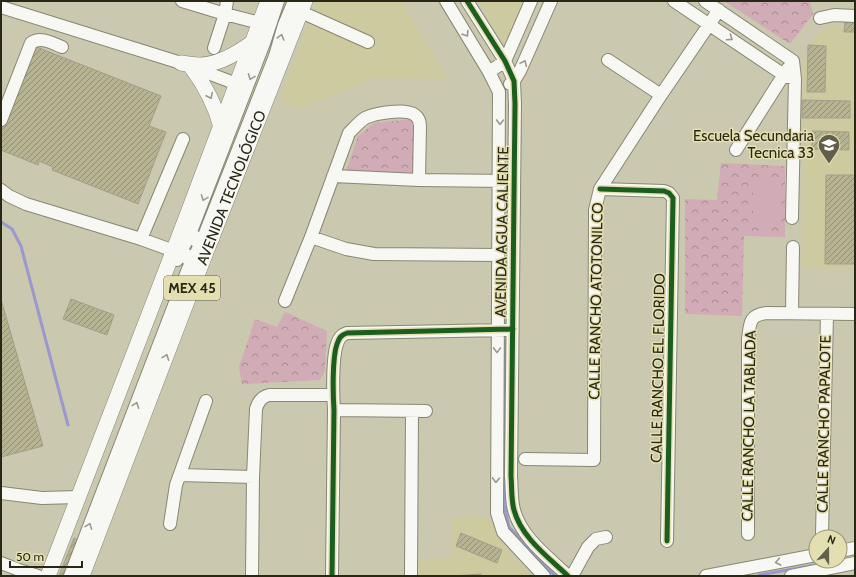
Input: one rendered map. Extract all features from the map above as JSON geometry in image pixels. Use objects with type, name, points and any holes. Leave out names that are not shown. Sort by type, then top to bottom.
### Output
[{"type":"main road","name":"AVENIDA TECNOLÓGICO","points":[[82,576],[196,265],[197,235],[221,127],[268,1]]},
{"type":"main road","name":"AVENIDA TECNOLÓGICO","points":[[48,576],[177,252],[197,235],[300,5]]},
{"type":"main road","points":[[186,66],[212,63],[229,57],[253,42]]},
{"type":"main road","points":[[186,66],[210,94],[216,108],[221,127]]},
{"type":"main road","points":[[177,252],[190,258],[196,265]]},
{"type":"street","points":[[182,1],[260,23]]},
{"type":"street","points":[[214,48],[225,14],[227,1]]},
{"type":"street","points":[[197,235],[278,1]]},
{"type":"street","name":"AVENIDA AGUA CALIENTE","points":[[446,1],[489,72],[499,92],[496,513],[503,532],[544,576]]},
{"type":"street","name":"AVENIDA AGUA CALIENTE","points":[[467,1],[505,61],[514,81],[511,476],[514,509],[516,518],[528,537],[568,576]]},
{"type":"street","points":[[489,72],[505,61],[531,1]]},
{"type":"street","points":[[499,92],[514,81],[520,71],[551,1]]},
{"type":"street","points":[[674,1],[789,77]]},
{"type":"street","points":[[705,1],[793,61],[789,77],[792,218]]},
{"type":"street","points":[[300,5],[368,42]]},
{"type":"street","points":[[1,7],[186,66],[237,84]]},
{"type":"street","name":"CALLE RANCHO ATOTONILCO","points":[[525,459],[594,460],[595,210],[600,189],[661,95],[719,10]]},
{"type":"street","points":[[820,18],[834,15],[855,16]]},
{"type":"street","points":[[1,120],[31,43],[35,40],[42,40],[62,47]]},
{"type":"street","points":[[608,60],[661,95]]},
{"type":"street","points":[[736,150],[789,77]]},
{"type":"street","points":[[285,301],[311,238],[349,134],[356,126],[366,118],[400,111],[412,113],[419,118],[419,180]]},
{"type":"street","points":[[141,240],[183,140]]},
{"type":"street","points":[[333,176],[419,180],[514,181]]},
{"type":"street","name":"CALLE RANCHO EL FLORIDO","points":[[600,189],[664,191],[672,195],[674,203],[667,541]]},
{"type":"street","points":[[1,190],[9,196],[26,204],[177,252],[56,576]]},
{"type":"street","points":[[311,238],[346,249],[374,254],[498,255]]},
{"type":"street","points":[[792,247],[792,313],[855,314]]},
{"type":"street","points":[[70,576],[196,265]]},
{"type":"street","name":"CALLE RANCHO LA TABLADA","points":[[748,534],[749,327],[754,316],[758,314],[792,313]]},
{"type":"street","name":"CALLE RANCHO PAPALOTE","points":[[822,529],[827,314]]},
{"type":"street","points":[[332,576],[333,395],[335,349],[338,340],[341,336],[347,333],[513,330]]},
{"type":"street","points":[[252,576],[253,477],[256,409],[260,400],[269,395],[333,395]]},
{"type":"street","points":[[170,524],[174,495],[180,474],[206,401]]},
{"type":"street","points":[[334,410],[426,410]]},
{"type":"street","points":[[411,576],[412,411]]},
{"type":"street","points":[[180,474],[253,477]]},
{"type":"street","points":[[1,493],[42,498],[79,497]]},
{"type":"street","points":[[572,576],[592,542],[596,539],[606,537]]},
{"type":"street","points":[[706,576],[744,572],[808,557]]},
{"type":"street","points":[[1,563],[38,576]]},
{"type":"street","points":[[791,576],[855,563]]},
{"type":"shaded area","points":[[317,1],[401,1],[448,79],[374,78],[302,108],[280,100]]},
{"type":"shaded area","points":[[479,1],[526,1],[507,49]]},
{"type":"shaded area","name":"Escuela Secundaria Tecnica 33","points":[[826,25],[855,25],[855,269],[802,268],[804,63],[814,39]]},
{"type":"shaded area","points":[[452,518],[489,518],[499,539],[510,554],[533,576],[417,576],[417,559],[451,558]]},
{"type":"green space","points":[[724,1],[810,1],[813,14],[790,44]]},
{"type":"green space","points":[[412,119],[418,127],[419,174],[346,172],[358,136],[374,123]]},
{"type":"green space","points":[[721,163],[785,166],[785,237],[744,236],[742,316],[685,314],[685,199],[717,200]]},
{"type":"green space","points":[[753,179],[780,179],[780,225],[753,225]]},
{"type":"green space","points":[[285,312],[327,331],[325,371],[320,380],[242,384],[239,367],[255,319],[277,327]]},
{"type":"building","points":[[845,22],[855,22],[855,32],[844,32]]},
{"type":"building","points":[[808,45],[826,46],[825,92],[807,92]]},
{"type":"building","points":[[34,46],[161,96],[149,126],[166,132],[138,204],[52,170],[53,167],[39,161],[38,165],[1,150],[1,130]]},
{"type":"building","points":[[802,100],[850,101],[850,118],[802,118]]},
{"type":"building","points":[[812,131],[849,132],[849,150],[812,149]]},
{"type":"building","points":[[826,175],[855,175],[855,264],[825,264]]},
{"type":"building","points":[[1,299],[43,446],[1,457]]},
{"type":"building","points":[[71,299],[114,315],[107,335],[63,319]]},
{"type":"building","points":[[461,533],[502,550],[497,563],[456,546]]},
{"type":"building","points":[[74,538],[80,541],[66,576],[59,576]]},
{"type":"building","points":[[481,574],[481,576],[453,576]]},
{"type":"waterway","points":[[1,222],[12,229],[21,246],[68,425]]},
{"type":"waterway","points":[[505,341],[504,505],[509,527],[555,576]]},
{"type":"waterway","points":[[759,575],[808,566]]},
{"type":"cycle path","points":[[467,1],[505,61],[514,81],[511,476],[513,506],[518,520],[529,538],[568,576]]},
{"type":"cycle path","points":[[600,189],[664,191],[669,193],[673,198],[667,541]]},
{"type":"cycle path","points":[[332,576],[333,377],[335,350],[339,338],[347,333],[513,329]]},
{"type":"place","name":"Escuela Secundaria Tecnica 33","points":[[829,164]]}]
